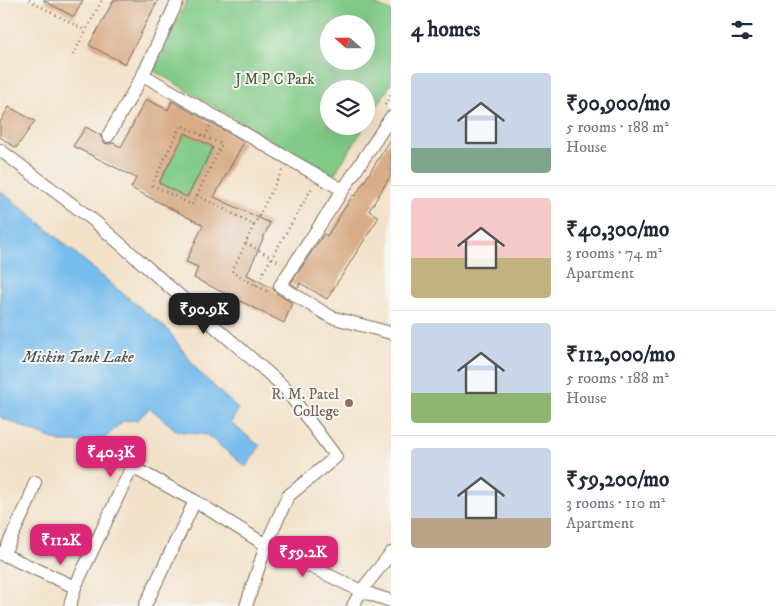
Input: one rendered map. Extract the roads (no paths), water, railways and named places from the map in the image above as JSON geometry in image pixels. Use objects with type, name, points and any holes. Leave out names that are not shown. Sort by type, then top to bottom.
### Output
[{"type":"street","points":[[108,136],[143,74],[178,0]]},
{"type":"street","points":[[143,74],[343,190]]},
{"type":"street","points":[[391,116],[280,286],[331,317],[391,333]]},
{"type":"street","points":[[0,150],[93,220],[284,387],[336,457],[288,496],[266,545],[246,606]]},
{"type":"street","points":[[70,606],[75,587],[132,467],[195,501],[266,545],[361,591],[391,601]]},
{"type":"street","points":[[35,482],[29,501],[2,554],[75,587]]},
{"type":"street","points":[[145,606],[195,501]]},
{"type":"street","points":[[353,606],[361,591],[391,553]]},
{"type":"water","name":"Miskin Tank Lake","points":[[0,191],[167,329],[199,372],[238,409],[231,423],[260,446],[246,467],[207,435],[177,431],[150,408],[137,420],[123,421],[101,442],[60,442],[0,417]]},
{"type":"place","name":"R. M. Patel College","points":[[349,403]]},
{"type":"park label","name":"J M P C Park","points":[[275,79]]}]
